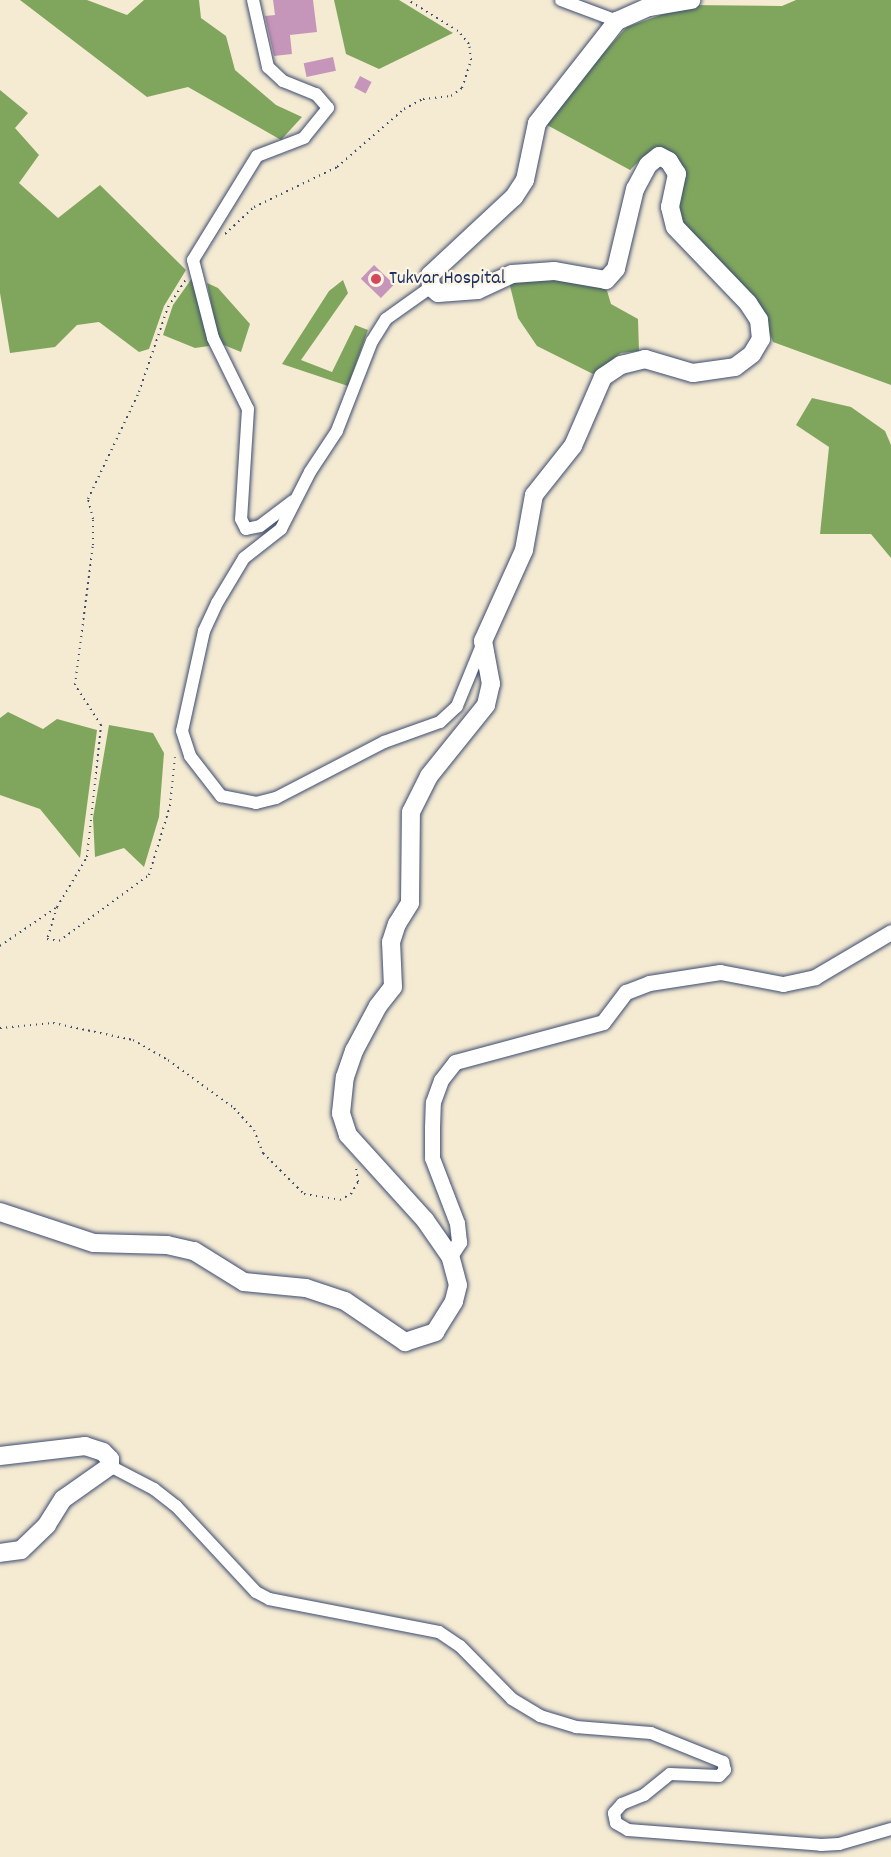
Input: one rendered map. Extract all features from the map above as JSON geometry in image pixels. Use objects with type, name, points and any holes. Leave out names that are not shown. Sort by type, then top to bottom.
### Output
[{"type":"main road","points":[[0,1212],[94,1243],[167,1245],[194,1251],[244,1282],[306,1288],[345,1300],[405,1342],[435,1332],[454,1301],[458,1285],[450,1256],[425,1220],[348,1136],[341,1113],[345,1077],[373,1015],[393,987],[391,942],[397,924],[410,903],[411,812],[429,776],[486,705],[491,684],[483,641],[524,550],[534,495],[573,446],[603,377],[621,365],[645,359],[693,373],[735,367],[752,354],[761,339],[759,320],[748,303],[675,227],[670,207],[676,174],[669,161],[659,156],[648,165],[635,189],[616,269],[606,280],[554,271],[512,274],[478,290],[438,293],[431,288],[430,275],[439,263],[514,197],[525,180],[537,123],[617,21],[649,7],[691,0]]},
{"type":"main road","points":[[0,1456],[85,1446],[103,1452],[110,1459],[110,1466],[63,1499],[47,1525],[21,1550],[0,1553]]},
{"type":"street","points":[[253,0],[268,67],[283,81],[316,94],[328,108],[304,138],[257,156],[193,260],[213,338],[248,409],[241,519],[246,529],[260,526],[293,500]]},
{"type":"street","points":[[561,0],[617,21]]},
{"type":"street","points":[[431,288],[386,319],[372,341],[337,431],[293,500],[281,529],[244,558],[217,603],[204,631],[182,731],[190,756],[221,796],[256,803],[276,798],[384,742],[440,722],[457,706],[468,686],[483,641]]},
{"type":"street","points":[[450,1256],[459,1242],[457,1223],[432,1158],[432,1127],[433,1102],[441,1080],[455,1062],[603,1022],[626,992],[649,983],[720,972],[783,984],[815,976],[891,932]]},
{"type":"street","points":[[110,1466],[154,1489],[176,1506],[256,1592],[269,1599],[439,1632],[460,1646],[512,1699],[540,1716],[576,1727],[651,1733],[723,1762],[725,1770],[719,1776],[670,1774],[644,1795],[622,1804],[614,1813],[616,1822],[628,1830],[821,1845],[839,1844],[891,1829]]},
{"type":"path","points":[[224,236],[254,207],[337,167],[404,109],[423,99],[451,96],[462,88],[471,60],[469,44],[458,31],[408,0]]},
{"type":"path","points":[[182,731],[165,829],[149,875],[60,941],[47,939],[57,907],[87,857],[101,725],[75,685],[93,545],[93,519],[88,499],[139,392],[168,307],[190,274]]},
{"type":"path","points":[[0,946],[57,907]]},
{"type":"path","points":[[0,1028],[53,1023],[133,1040],[168,1060],[234,1108],[254,1130],[262,1153],[304,1194],[340,1200],[351,1194],[358,1182],[356,1165],[360,1150]]},
{"type":"green space","points":[[20,0],[87,0],[127,15],[144,0],[199,0],[201,18],[226,36],[235,70],[276,105],[302,117],[281,140],[188,87],[147,97]]},
{"type":"green space","points":[[334,0],[399,0],[453,33],[379,69],[346,54]]},
{"type":"green space","points":[[796,0],[891,0],[891,385],[773,342],[764,319],[678,218],[665,156],[644,156],[630,170],[547,125],[568,92],[627,27],[689,5],[782,6]]},
{"type":"green space","points":[[0,90],[28,113],[15,128],[39,155],[19,183],[58,218],[100,185],[186,270],[164,306],[149,349],[139,352],[99,322],[77,325],[55,347],[10,353],[0,293]]},
{"type":"green space","points":[[195,274],[209,346],[195,348],[163,335],[173,305]]},
{"type":"green space","points":[[549,276],[605,284],[611,304],[638,319],[639,351],[621,353],[593,374],[537,346],[518,318],[509,282]]},
{"type":"green space","points":[[343,280],[348,293],[301,360],[332,372],[355,325],[368,330],[348,386],[282,364],[329,291]]},
{"type":"green space","points":[[207,283],[218,288],[250,324],[241,352],[219,343]]},
{"type":"green space","points":[[812,398],[851,407],[885,431],[891,445],[891,558],[871,534],[820,534],[829,447],[796,425]]},
{"type":"green space","points":[[8,712],[43,729],[57,719],[97,730],[80,858],[40,809],[0,795],[0,718]]},
{"type":"green space","points":[[109,725],[153,733],[164,753],[159,817],[144,867],[124,848],[95,857],[93,818]]},
{"type":"building","points":[[273,0],[313,0],[317,32],[290,35],[292,54],[274,56],[265,16],[275,15]]},
{"type":"building","points":[[333,57],[336,71],[307,77],[304,63]]},
{"type":"building","points":[[360,76],[372,82],[366,93],[354,88]]},
{"type":"building","points":[[374,265],[394,284],[381,298],[361,279]]},
{"type":"place","name":"Tukvar Hospital","points":[[376,279]]}]
